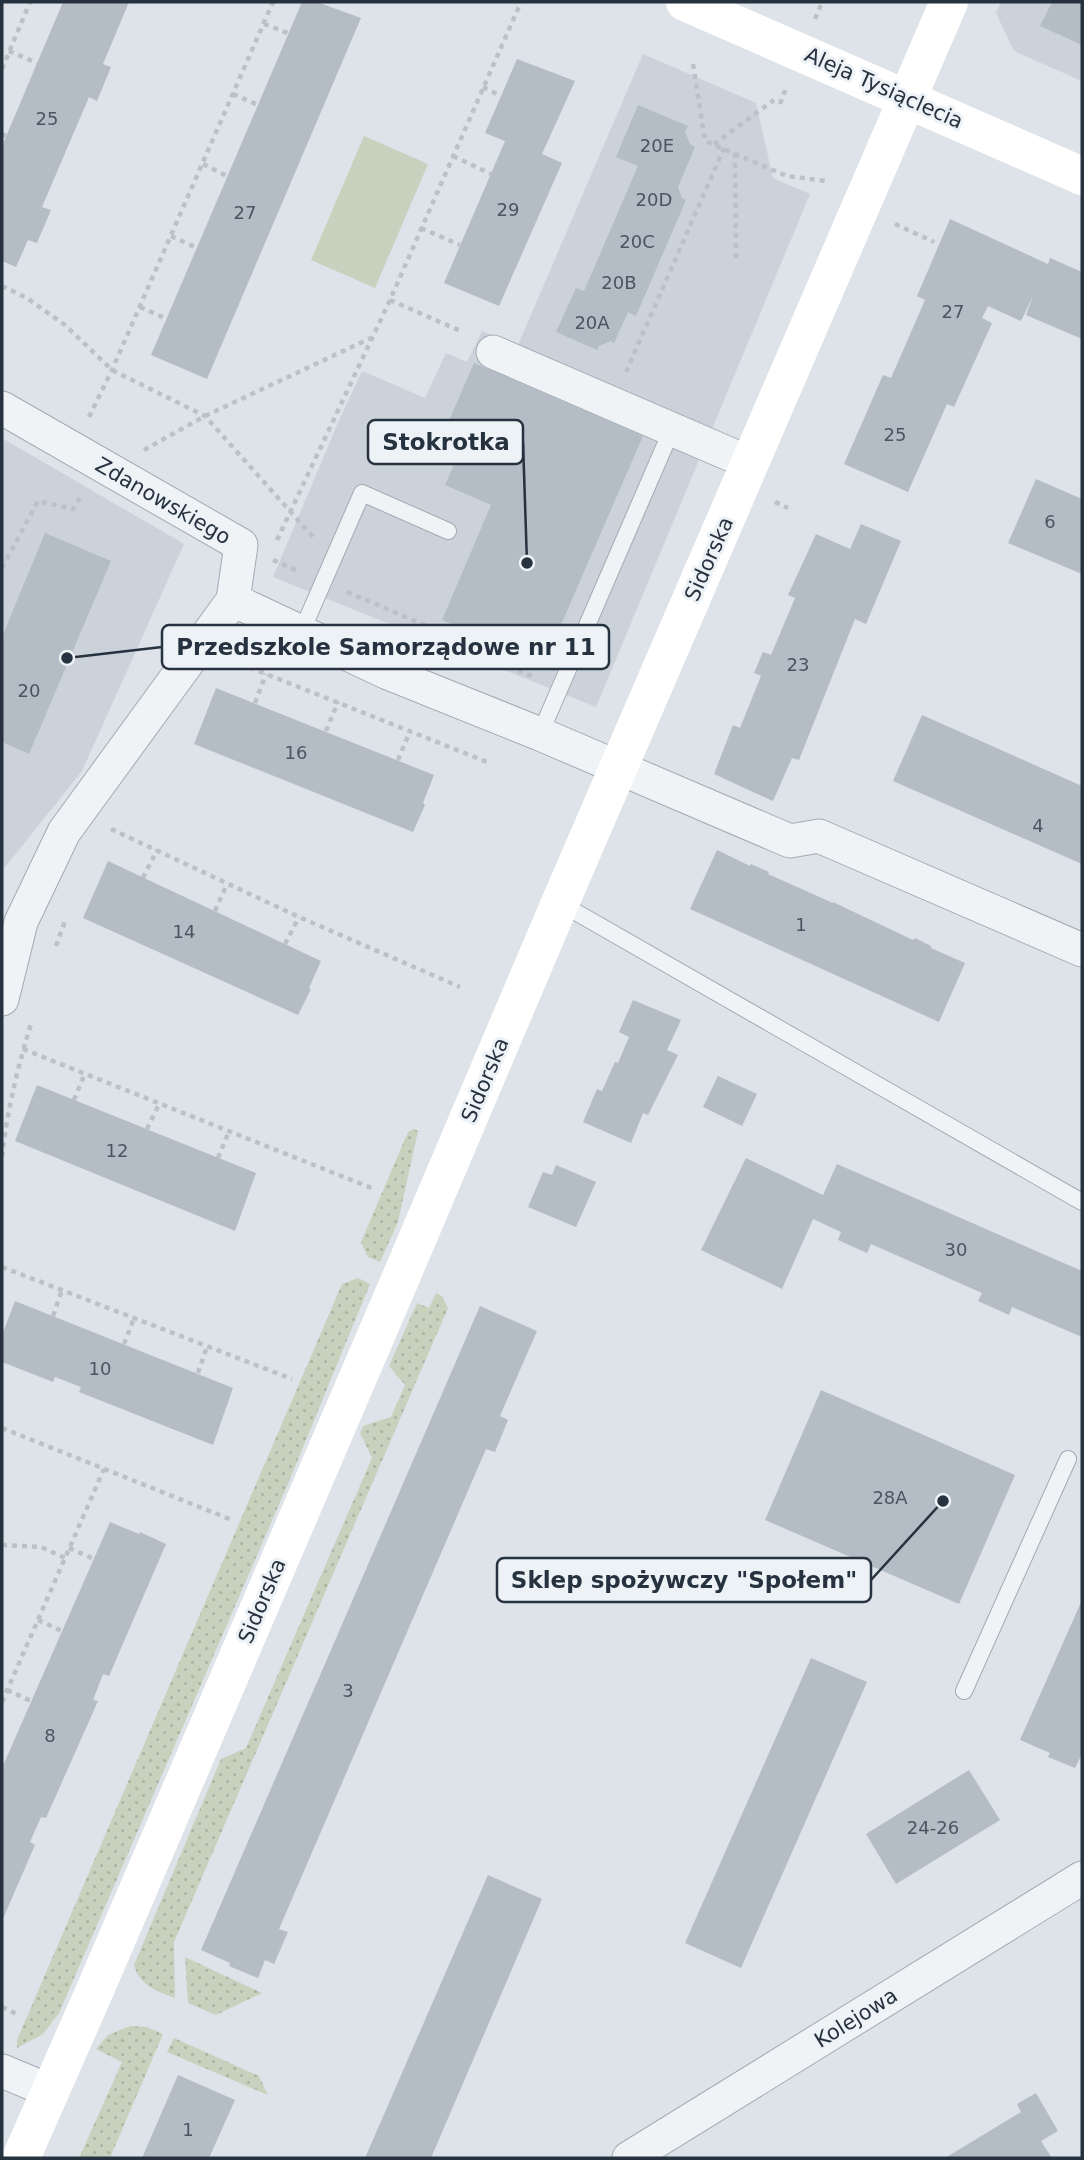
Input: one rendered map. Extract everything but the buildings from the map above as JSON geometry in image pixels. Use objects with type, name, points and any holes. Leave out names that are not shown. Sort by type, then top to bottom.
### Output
[{"type":"street","name":"Aleja Tysiąclecia","points":[[685,2],[1082,176]]},
{"type":"street","name":"Sidorska","points":[[21,2158],[948,2]]},
{"type":"street","points":[[493,352],[750,463]]},
{"type":"street","name":"Zdanowskiego","points":[[2,408],[241,545],[233,600]]},
{"type":"street","points":[[2,999],[21,922],[64,832],[233,600],[388,673],[618,766],[790,841],[819,836],[1082,950]]},
{"type":"street","name":"Kolejowa","points":[[629,2158],[1082,1878]]},
{"type":"street","points":[[2,2071],[50,2091]]},
{"type":"lane","points":[[540,734],[672,429]]},
{"type":"lane","points":[[301,634],[362,493],[448,531]]},
{"type":"lane","points":[[559,903],[1082,1202]]},
{"type":"lane","points":[[964,1691],[1068,1459]]},
{"type":"path","points":[[2,69],[30,2]]},
{"type":"path","points":[[2,568],[38,501],[73,509],[97,464],[112,370],[274,2]]},
{"type":"path","points":[[274,547],[390,300],[521,2]]},
{"type":"path","points":[[818,11],[820,2]]},
{"type":"path","points":[[264,23],[288,33]]},
{"type":"path","points":[[9,51],[37,62]]},
{"type":"path","points":[[693,64],[705,141],[787,176],[826,181]]},
{"type":"path","points":[[483,87],[501,96]]},
{"type":"path","points":[[233,94],[258,105]]},
{"type":"path","points":[[714,144],[774,100]]},
{"type":"path","points":[[612,403],[724,148]]},
{"type":"path","points":[[735,153],[736,258]]},
{"type":"path","points":[[453,156],[491,174]]},
{"type":"path","points":[[202,164],[227,176]]},
{"type":"path","points":[[895,224],[934,242]]},
{"type":"path","points":[[421,229],[460,245]]},
{"type":"path","points":[[171,236],[197,248]]},
{"type":"path","points":[[2,286],[27,298],[65,325],[112,370],[205,416],[333,560]]},
{"type":"path","points":[[390,300],[489,344],[493,352]]},
{"type":"path","points":[[140,307],[167,319]]},
{"type":"path","points":[[97,464],[127,459],[205,416],[372,337]]},
{"type":"path","points":[[774,502],[788,508]]},
{"type":"path","points":[[233,600],[269,558],[476,647],[479,654],[525,675],[562,685]]},
{"type":"path","points":[[220,656],[487,762]]},
{"type":"path","points":[[255,703],[266,674]]},
{"type":"path","points":[[326,732],[338,702]]},
{"type":"path","points":[[398,760],[410,731]]},
{"type":"path","points":[[104,840],[111,829],[299,917],[460,987]]},
{"type":"path","points":[[143,878],[157,850]]},
{"type":"path","points":[[215,911],[228,884]]},
{"type":"path","points":[[54,951],[68,913]]},
{"type":"path","points":[[285,944],[299,917]]},
{"type":"path","points":[[2,1157],[23,1049],[35,1012]]},
{"type":"path","points":[[23,1049],[374,1189]]},
{"type":"path","points":[[74,1100],[85,1073]]},
{"type":"path","points":[[148,1129],[159,1104]]},
{"type":"path","points":[[218,1158],[229,1132]]},
{"type":"path","points":[[2,1267],[292,1379]]},
{"type":"path","points":[[53,1316],[62,1290]]},
{"type":"path","points":[[124,1344],[134,1318]]},
{"type":"path","points":[[198,1373],[207,1346]]},
{"type":"path","points":[[2,1428],[232,1520]]},
{"type":"path","points":[[2,1702],[104,1469]]},
{"type":"path","points":[[2,1545],[41,1547],[65,1558]]},
{"type":"path","points":[[69,1548],[94,1559]]},
{"type":"path","points":[[38,1620],[62,1631]]},
{"type":"path","points":[[7,1690],[31,1701]]},
{"type":"path","points":[[2,2007],[19,2015]]},
{"type":"shaded area","points":[[1001,2],[1082,2],[1082,81],[1014,51],[996,13]]},
{"type":"shaded area","points":[[643,54],[756,103],[773,178],[810,194],[596,707],[273,577],[362,371],[425,398],[446,353],[467,362],[482,331],[518,345]]},
{"type":"shaded area","points":[[2,438],[184,544],[82,771],[2,871]]},
{"type":"green space","points":[[364,136],[428,164],[375,288],[311,260]]},
{"type":"green space","points":[[413,1129],[418,1131],[398,1222],[380,1262],[368,1257],[361,1242],[408,1132]]},
{"type":"green space","points":[[358,1278],[370,1284],[290,1479],[59,2013],[43,2034],[17,2048],[17,2040],[342,1284]]},
{"type":"green space","points":[[436,1293],[442,1296],[448,1308],[174,1942],[175,1998],[144,1982],[134,1965],[221,1759],[246,1748],[372,1458],[360,1433],[363,1426],[391,1417],[405,1385],[389,1366],[417,1303],[429,1308]]},
{"type":"green space","points":[[185,1957],[262,1993],[216,2015],[188,2003]]},
{"type":"green space","points":[[130,2026],[147,2027],[163,2034],[110,2158],[79,2158],[122,2062],[96,2049],[108,2035]]},
{"type":"green space","points":[[174,2038],[259,2076],[268,2095],[167,2052]]},
{"type":"place","name":"Stokrotka","points":[[527,563]]},
{"type":"place","name":"Przedszkole Samorządowe nr 11","points":[[67,658]]},
{"type":"place","name":"Sklep spożywczy \"Społem\"","points":[[943,1501]]}]
